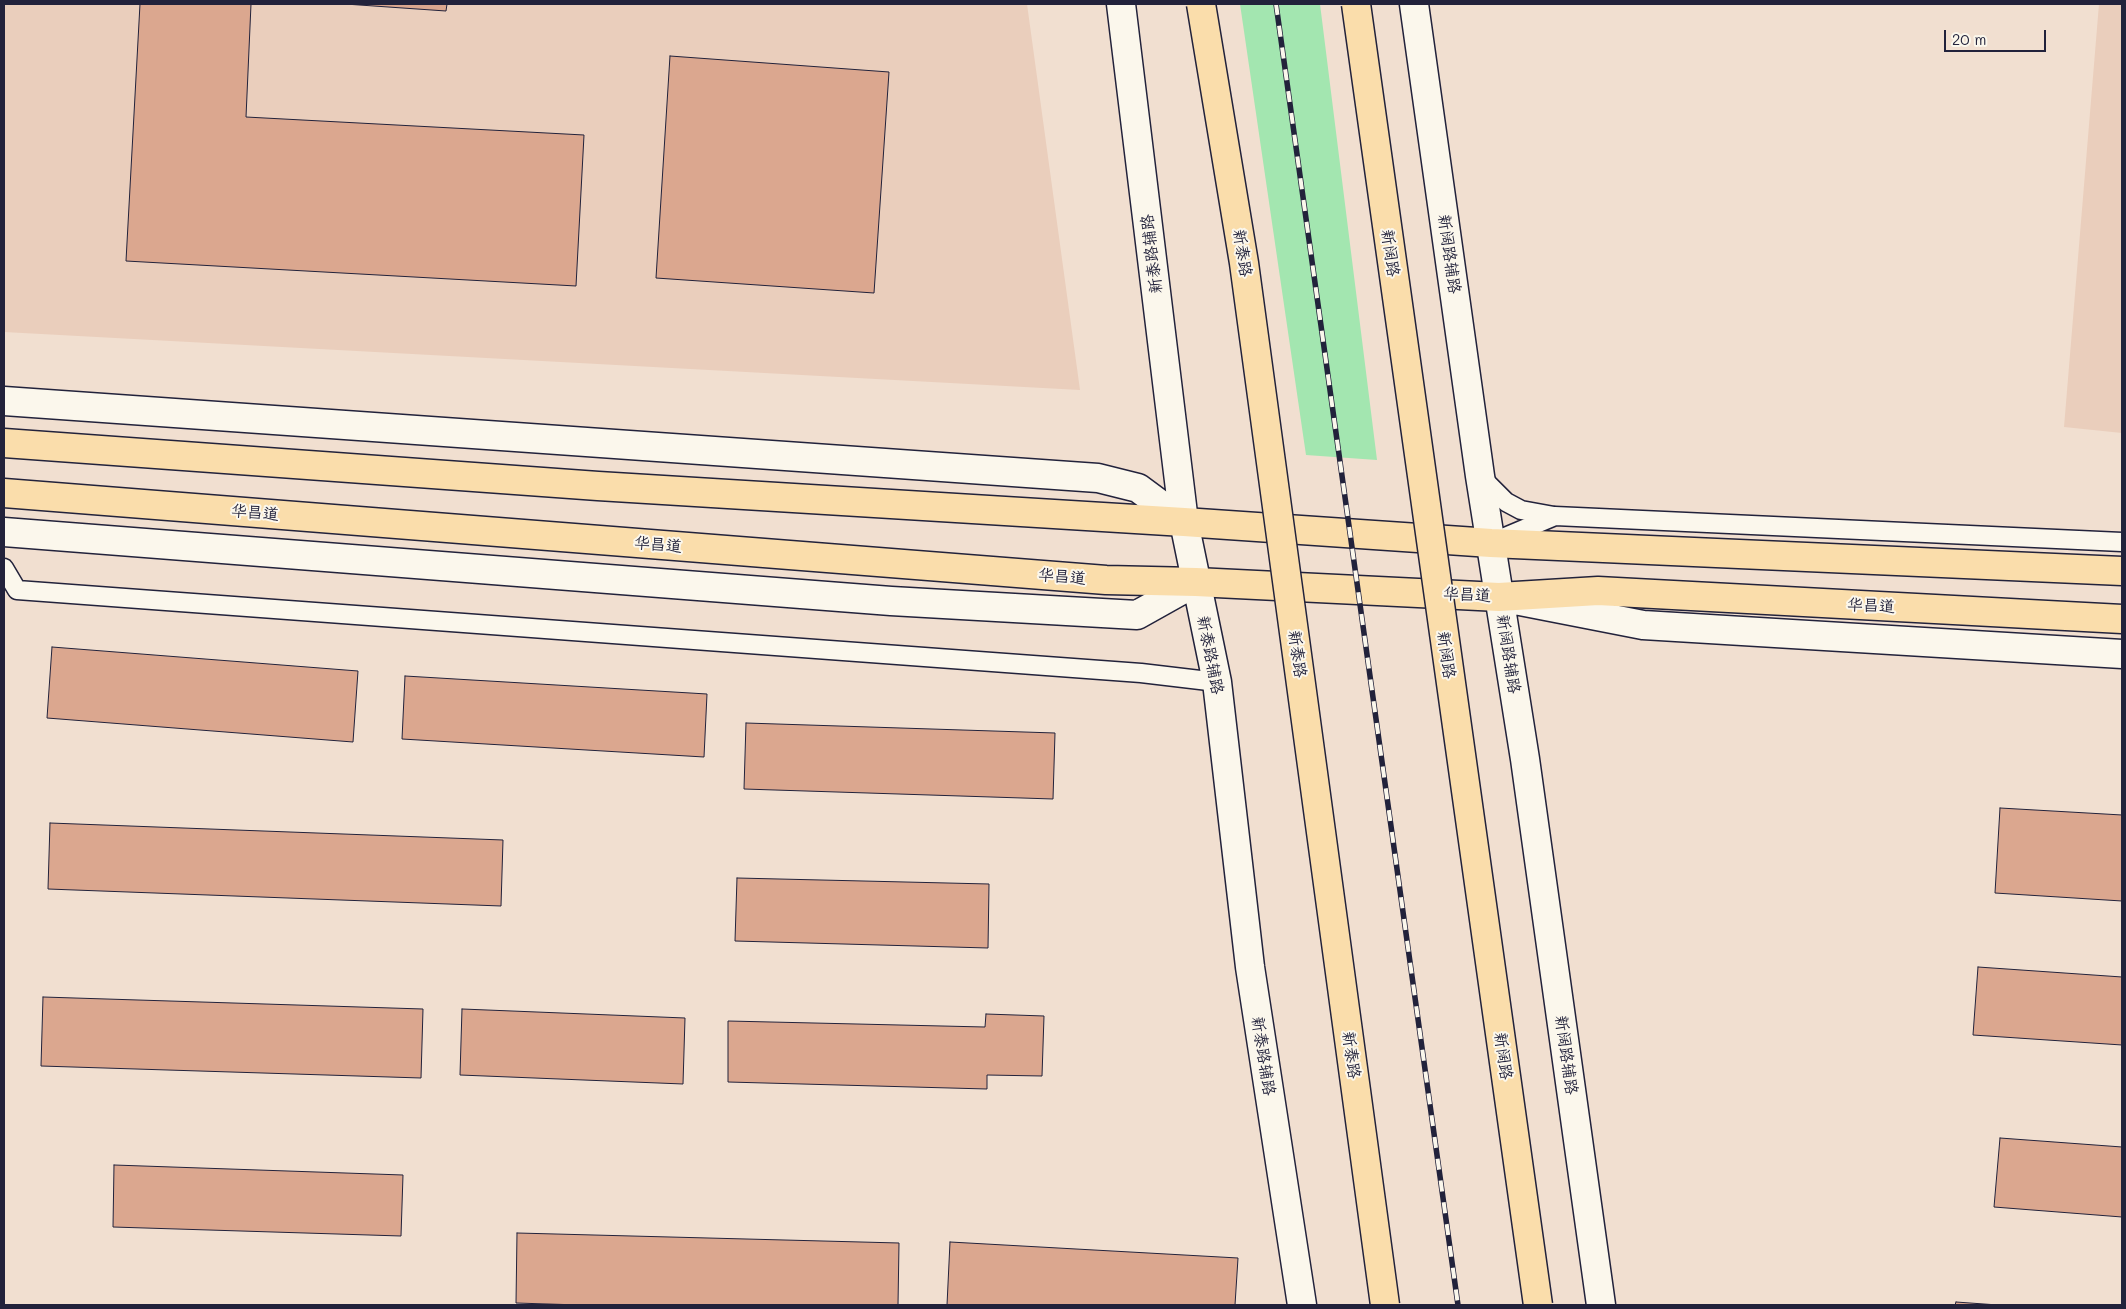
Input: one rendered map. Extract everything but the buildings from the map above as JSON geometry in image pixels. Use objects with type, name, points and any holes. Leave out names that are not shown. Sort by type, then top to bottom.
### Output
[{"type":"main road","name":"新泰路","points":[[1201,4],[1244,263],[1385,1305]]},
{"type":"main road","name":"新阔路","points":[[1356,4],[1538,1305]]},
{"type":"main road","points":[[4,443],[598,486],[1491,543],[2122,571]]},
{"type":"main road","name":"华昌道","points":[[4,493],[1106,580],[1196,582],[1499,597],[1598,591],[2122,619]]},
{"type":"street","name":"新泰路辅路","points":[[1122,4],[1184,522],[1217,682],[1250,967],[1302,1305]]},
{"type":"street","name":"新阔路辅路","points":[[1414,4],[1480,476],[1525,759],[1601,1305]]},
{"type":"street","points":[[4,401],[1098,478],[1138,488],[1184,522]]},
{"type":"street","points":[[4,532],[891,600],[1137,615],[1196,582]]},
{"type":"street","points":[[1499,597],[1643,625],[2122,654]]},
{"type":"lane","points":[[1480,476],[1506,502],[1521,510],[1555,516],[2122,542]]},
{"type":"lane","points":[[1491,543],[1555,516]]},
{"type":"lane","points":[[4,568],[17,590],[1142,673],[1217,682]]},
{"type":"shaded area","points":[[4,4],[1027,4],[1080,390],[4,332]]},
{"type":"shaded area","points":[[2099,4],[2122,4],[2122,433],[2064,427]]},
{"type":"green space","points":[[1240,4],[1320,4],[1377,460],[1306,455]]},
{"type":"railway","points":[[1276,4],[1458,1305]]}]
